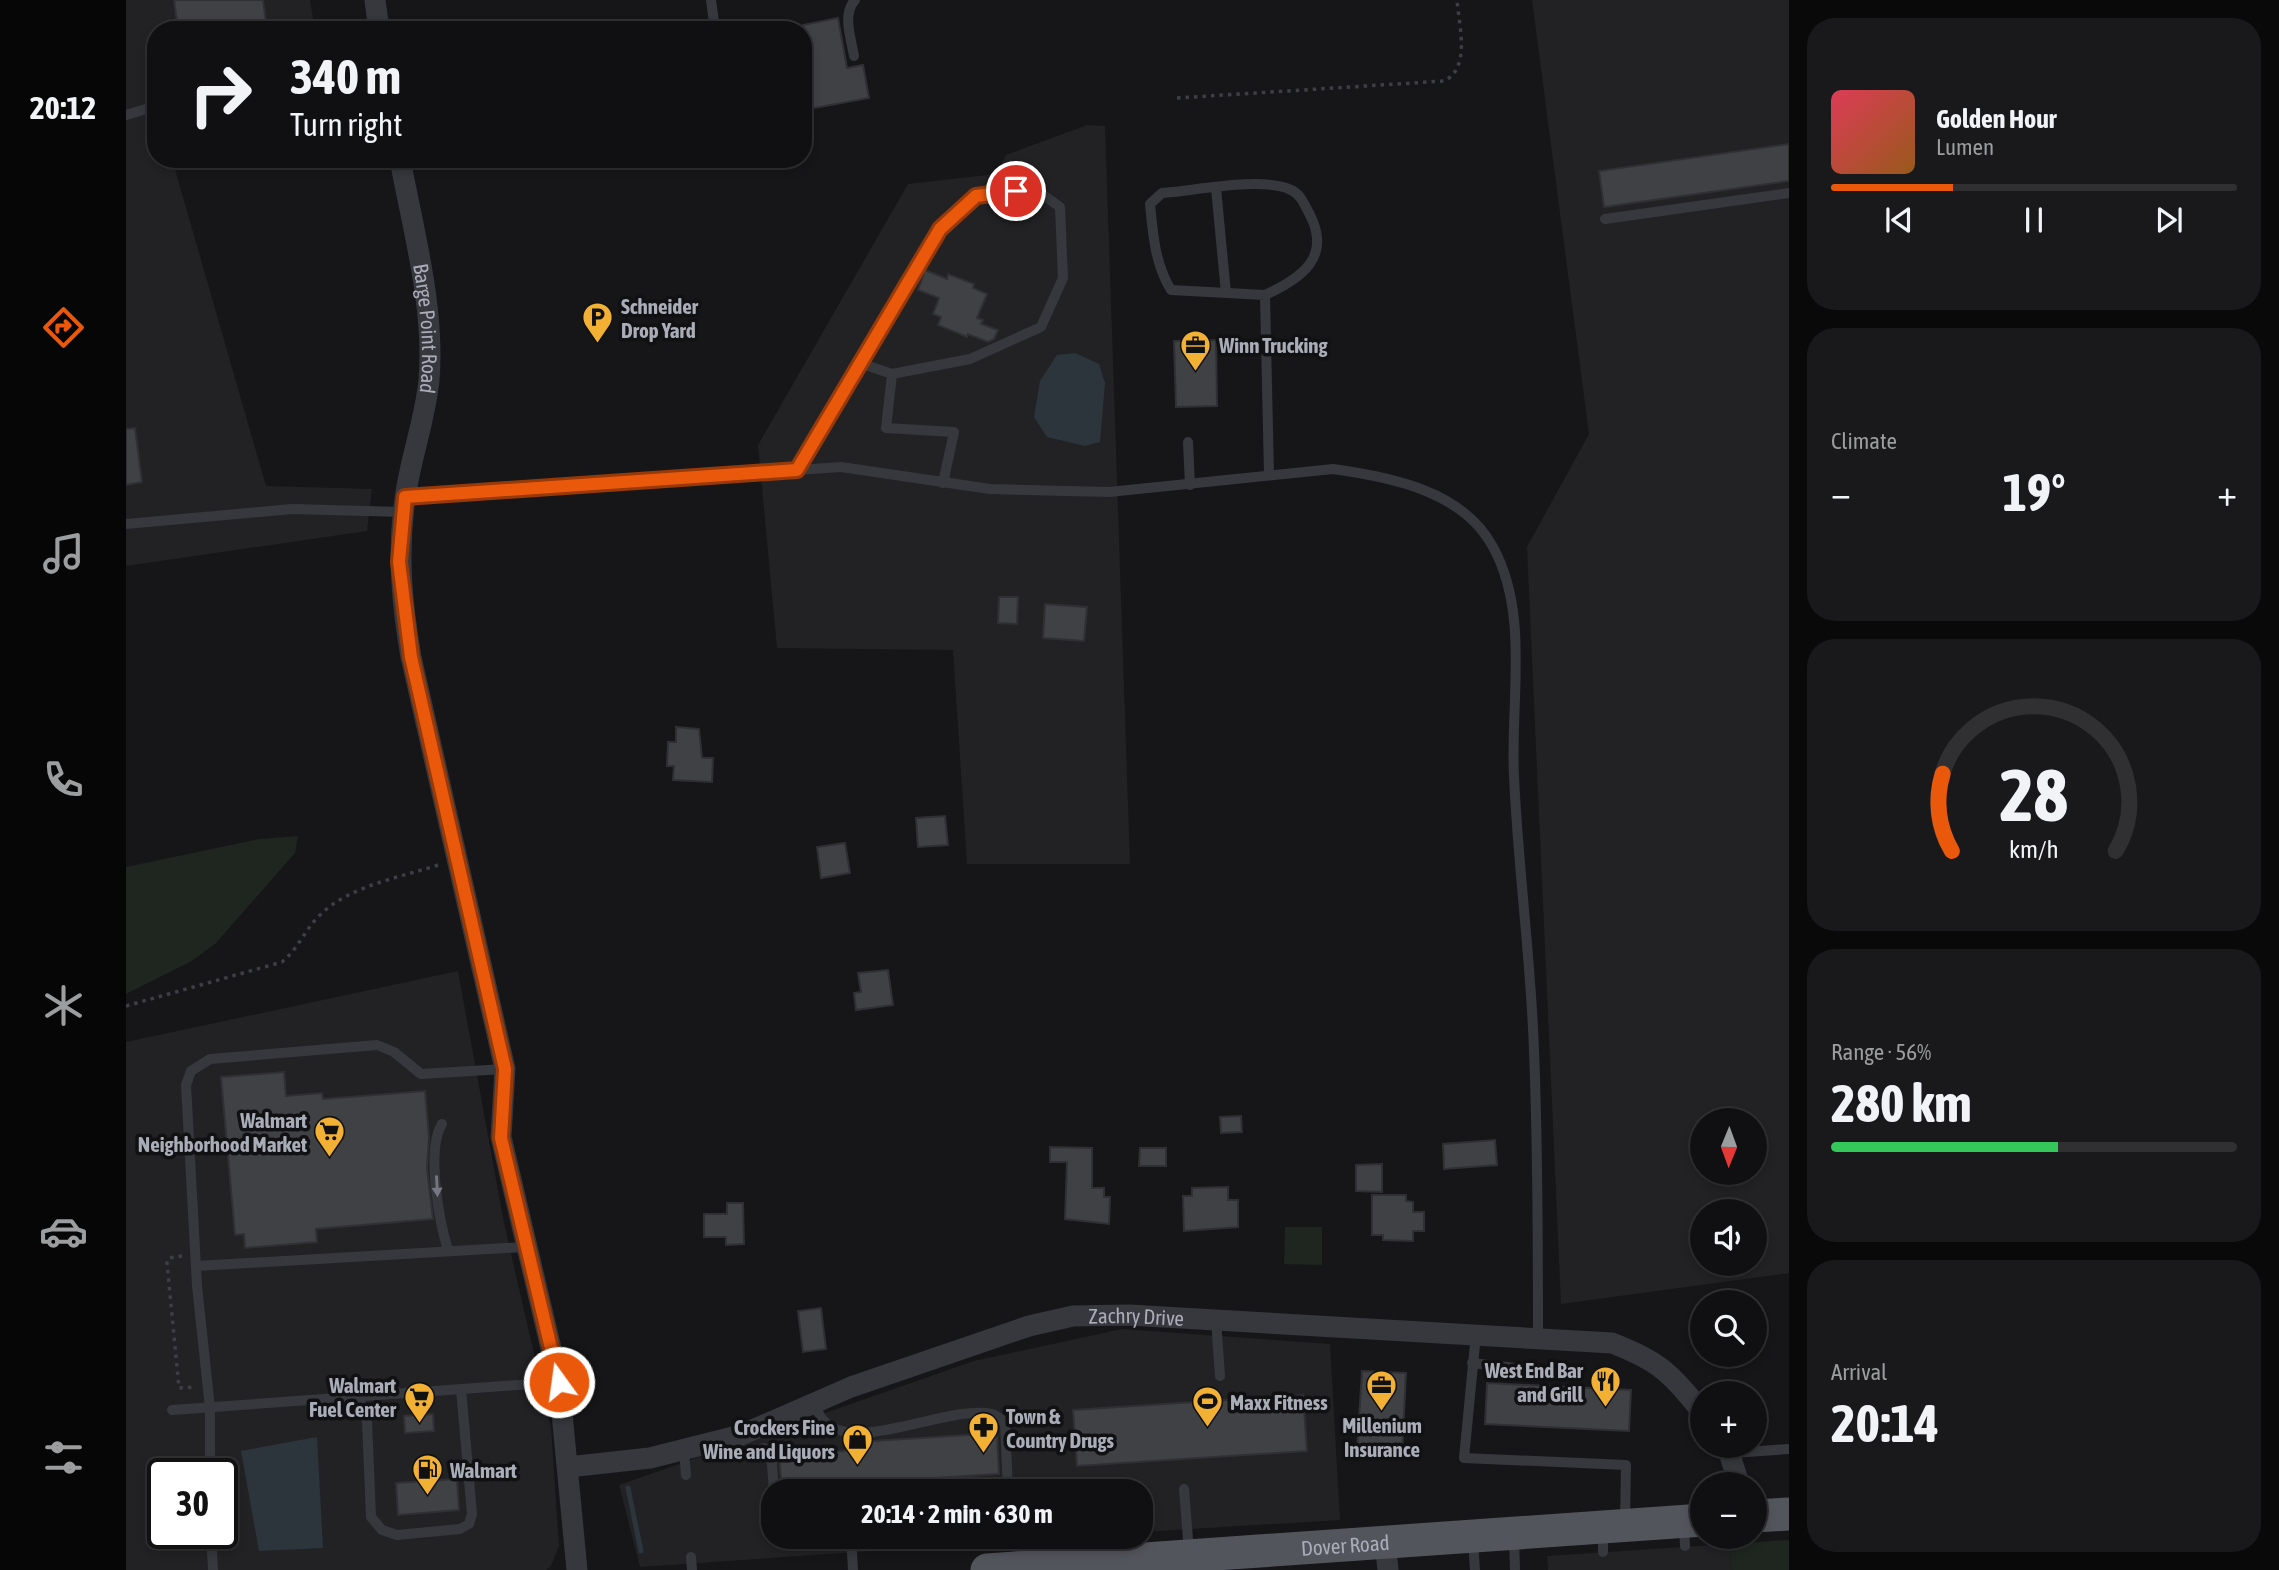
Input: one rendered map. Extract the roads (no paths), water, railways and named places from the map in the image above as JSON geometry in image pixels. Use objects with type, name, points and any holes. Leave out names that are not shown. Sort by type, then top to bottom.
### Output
[{"type":"main road","points":[[1767,1515],[1789,1514]]},
{"type":"main road","name":"Dover Road","points":[[987,1570],[1147,1564],[1189,1555],[1386,1556],[1473,1536],[1514,1533],[1610,1534],[1690,1529]]},
{"type":"street","points":[[375,0],[378,21]]},
{"type":"street","name":"Barge Point Road","points":[[402,168],[428,323],[429,379],[404,505],[399,562],[402,605],[505,1069],[501,1138],[559,1382],[577,1570]]},
{"type":"street","name":"Zachry Drive","points":[[568,1467],[684,1450],[741,1435],[813,1404],[984,1339],[1073,1316],[1216,1320],[1538,1336],[1612,1343],[1650,1357],[1675,1379],[1690,1397]]},
{"type":"lane","points":[[710,0],[714,21]]},
{"type":"lane","points":[[854,56],[848,18],[850,5],[855,0]]},
{"type":"lane","points":[[126,114],[147,108]]},
{"type":"lane","points":[[1270,184],[1291,190],[1302,200],[1316,227],[1318,245],[1309,268],[1292,283],[1265,295],[1226,293],[1171,290],[1162,275],[1154,243],[1150,204],[1162,193],[1270,184]]},
{"type":"lane","points":[[1216,188],[1226,293]]},
{"type":"lane","points":[[797,470],[860,363],[940,229],[976,196],[1035,189],[1060,207],[1063,278],[1041,327],[970,359],[892,374],[860,363]]},
{"type":"lane","points":[[1605,219],[1789,193]]},
{"type":"lane","points":[[1265,295],[1269,475]]},
{"type":"lane","points":[[892,374],[886,428],[954,432],[943,483]]},
{"type":"lane","points":[[1188,442],[1190,485]]},
{"type":"lane","points":[[126,524],[292,509],[404,505],[841,467],[943,483],[1060,492],[1109,492],[1333,469],[1369,474],[1420,489],[1455,505],[1477,522],[1494,548],[1508,581],[1513,621],[1513,759],[1534,1049],[1538,1336]]},
{"type":"lane","points":[[210,1458],[210,1408],[196,1260],[186,1085],[191,1071],[210,1059],[377,1045],[394,1052],[421,1074],[505,1069]]},
{"type":"lane","points":[[442,1124],[435,1140],[440,1224],[448,1250]]},
{"type":"lane","points":[[196,1260],[525,1247]]},
{"type":"lane","points":[[1216,1320],[1220,1376]]},
{"type":"lane","points":[[1476,1333],[1464,1458],[1626,1465],[1610,1534]]},
{"type":"lane","points":[[1472,1363],[1516,1368]]},
{"type":"lane","points":[[172,1410],[559,1382]]},
{"type":"lane","points":[[359,1397],[367,1422],[371,1517],[382,1530],[397,1535],[460,1530],[469,1524],[472,1514],[461,1389]]},
{"type":"lane","points":[[813,1404],[825,1422],[844,1432],[916,1425],[942,1417],[993,1414],[1005,1423],[1007,1479]]},
{"type":"lane","points":[[743,1454],[764,1448],[771,1452],[774,1479]]},
{"type":"lane","points":[[1767,1449],[1789,1449]]},
{"type":"lane","points":[[684,1450],[686,1475]]},
{"type":"lane","points":[[1184,1489],[1189,1555]]},
{"type":"lane","points":[[1514,1533],[1515,1570]]},
{"type":"lane","points":[[1473,1536],[1475,1570]]},
{"type":"lane","points":[[212,1549],[213,1570]]},
{"type":"lane","points":[[852,1549],[853,1570]]},
{"type":"lane","points":[[1019,1549],[1026,1569]]},
{"type":"lane","points":[[691,1557],[692,1570]]},
{"type":"waterway","points":[[628,1488],[641,1551]]},
{"type":"place","name":"Schneider Drop Yard","points":[[598,345]]},
{"type":"place","name":"Winn Trucking","points":[[1196,372]]},
{"type":"place","name":"Walmart Neighborhood Market","points":[[330,1159]]},
{"type":"place","name":"West End Bar and Grill","points":[[1606,1409]]},
{"type":"place","name":"Millenium Insurance","points":[[1382,1412]]},
{"type":"place","name":"Walmart Fuel Center","points":[[419,1424]]},
{"type":"place","name":"Maxx Fitness","points":[[1207,1429]]},
{"type":"place","name":"Town & Country Drugs","points":[[983,1455]]},
{"type":"place","name":"Crockers Fine Wine and Liquors","points":[[858,1466]]},
{"type":"place","name":"Walmart","points":[[427,1497]]}]
